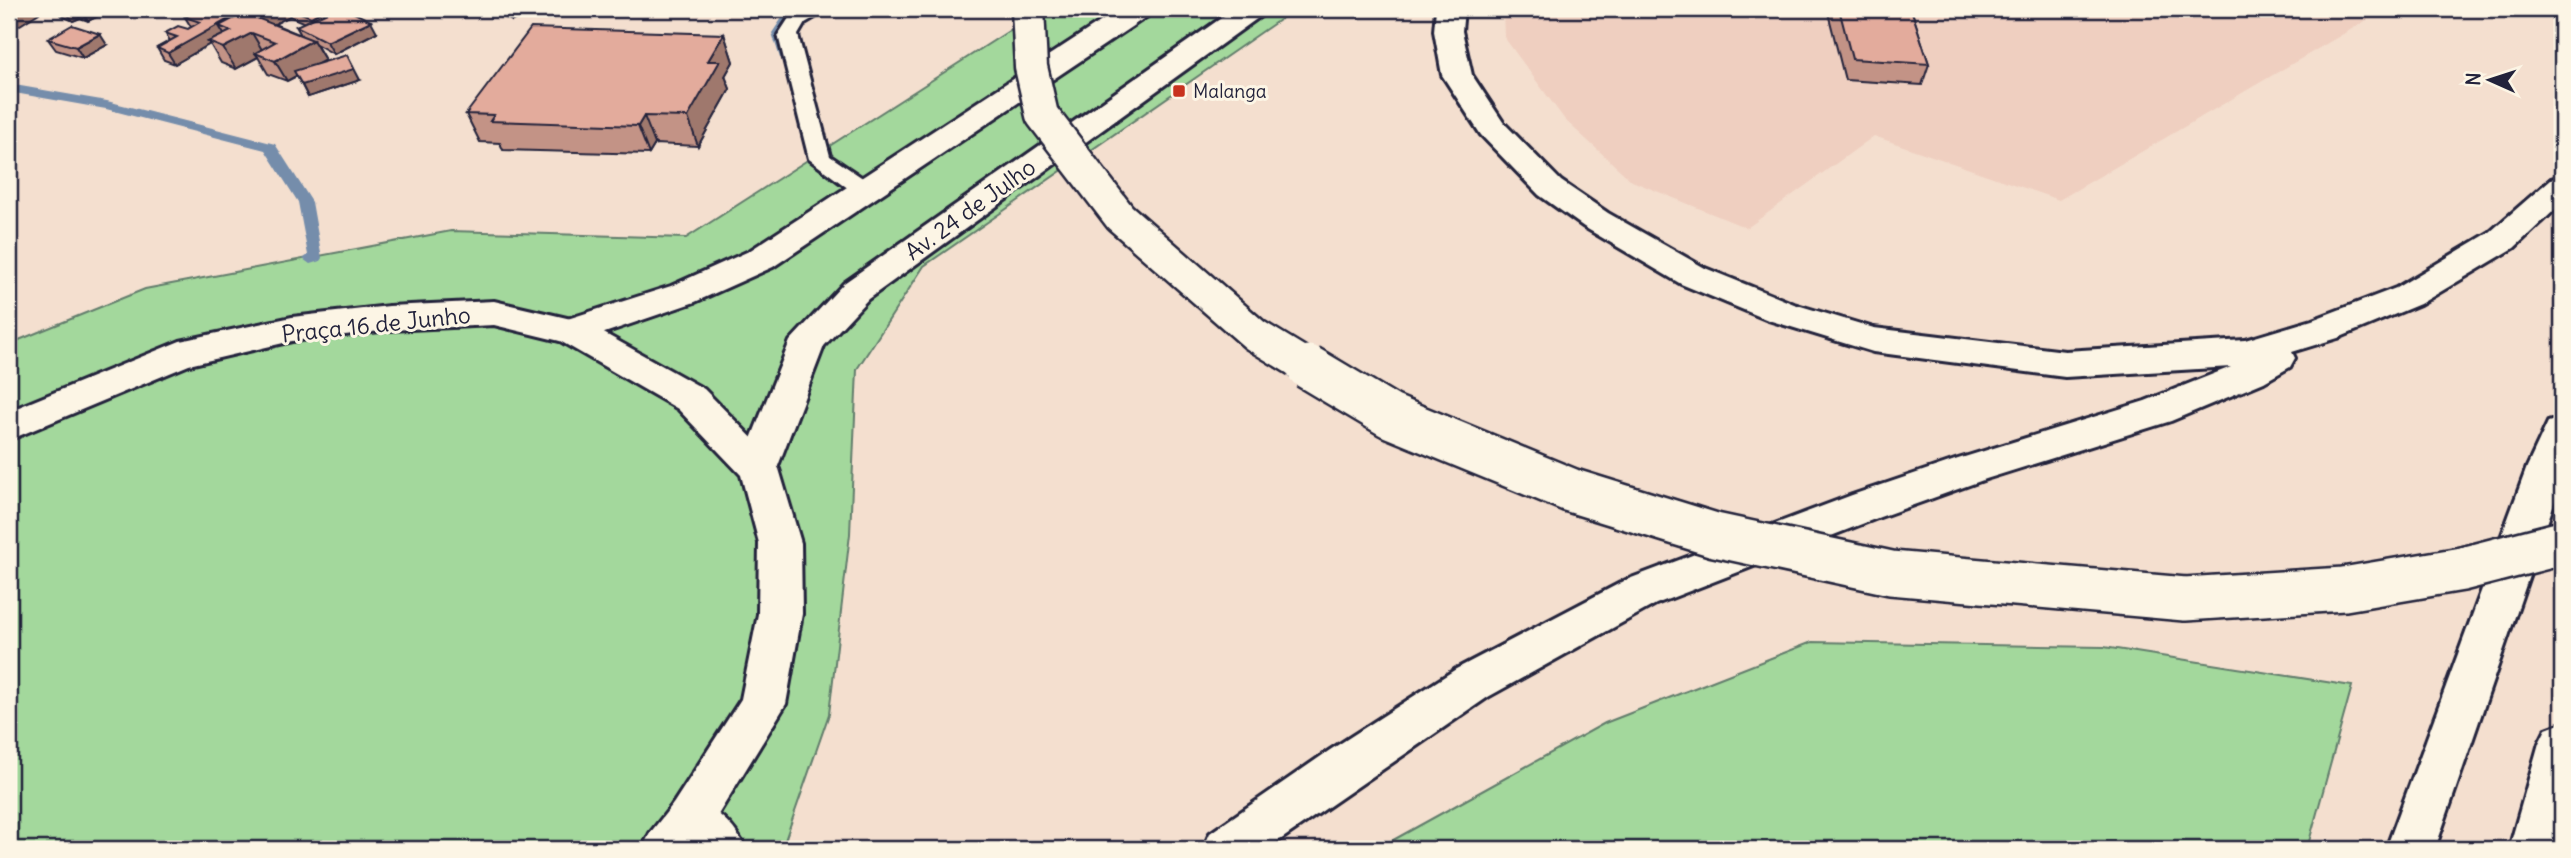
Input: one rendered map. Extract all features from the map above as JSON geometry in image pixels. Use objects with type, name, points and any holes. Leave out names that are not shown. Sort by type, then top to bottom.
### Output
[{"type":"main road","points":[[1028,9],[1031,67],[1042,115],[1120,217],[1267,342],[1390,416],[1570,491],[1715,535],[1891,573],[2185,599],[2344,589],[2462,569],[2562,543]]},
{"type":"main road","points":[[571,331],[683,294],[761,259],[1139,9]]},
{"type":"main road","name":"Av. 24 de Julho","points":[[759,469],[808,341],[856,291],[1252,9]]},
{"type":"main road","points":[[1450,9],[1448,31],[1457,75],[1492,128],[1550,188],[1596,220],[1693,276],[1781,312],[1873,340],[2065,364],[2245,353],[2325,329],[2408,296],[2502,240],[2562,186]]},
{"type":"main road","name":"Praça 16 de Junho","points":[[9,426],[180,354],[292,329],[389,318],[494,313],[571,331],[691,399],[759,469],[780,543],[780,614],[763,704],[693,839]]},
{"type":"main road","points":[[1227,849],[1347,765],[1472,683],[1641,592],[1960,473],[2158,411],[2251,373],[2325,329]]},
{"type":"main road","points":[[2417,829],[2562,432]]},
{"type":"main road","points":[[2533,849],[2562,743]]},
{"type":"lane","points":[[819,9],[798,19],[788,35],[820,159],[865,190]]},
{"type":"shaded area","points":[[1503,9],[2386,9],[2059,200],[1874,136],[1747,228],[1632,181],[1565,120],[1504,37]]},
{"type":"green space","points":[[1043,9],[1295,9],[924,266],[857,369],[850,534],[829,714],[782,849],[9,849],[9,344],[145,289],[451,231],[686,238]]},
{"type":"green space","points":[[1812,642],[2104,647],[2352,686],[2307,849],[1377,849],[1605,723]]},
{"type":"building","points":[[9,9],[21,9],[9,16]]},
{"type":"building","points":[[200,9],[230,18],[168,53],[157,48],[177,37],[165,33],[178,26],[188,29],[200,22],[185,17]]},
{"type":"building","points":[[251,9],[276,9],[258,18],[242,13]]},
{"type":"building","points":[[291,9],[326,9],[311,17]]},
{"type":"building","points":[[334,9],[346,9],[371,21],[327,42],[296,26]]},
{"type":"building","points":[[1839,9],[1911,9],[1929,64],[1852,59]]},
{"type":"building","points":[[244,13],[313,40],[275,61],[255,53],[275,42],[252,33],[223,48],[208,42],[231,31],[219,26]]},
{"type":"building","points":[[72,25],[100,34],[76,47],[48,39]]},
{"type":"building","points":[[531,28],[724,34],[708,61],[720,61],[688,117],[644,116],[638,126],[490,121],[494,115],[466,114]]},
{"type":"building","points":[[347,55],[354,69],[302,85],[294,71]]},
{"type":"waterway","points":[[784,55],[778,33],[788,17],[806,9]]},
{"type":"waterway","points":[[9,88],[107,105],[270,147],[305,202],[315,258],[310,259]]},
{"type":"place","name":"Malanga","points":[[1179,91]]}]
